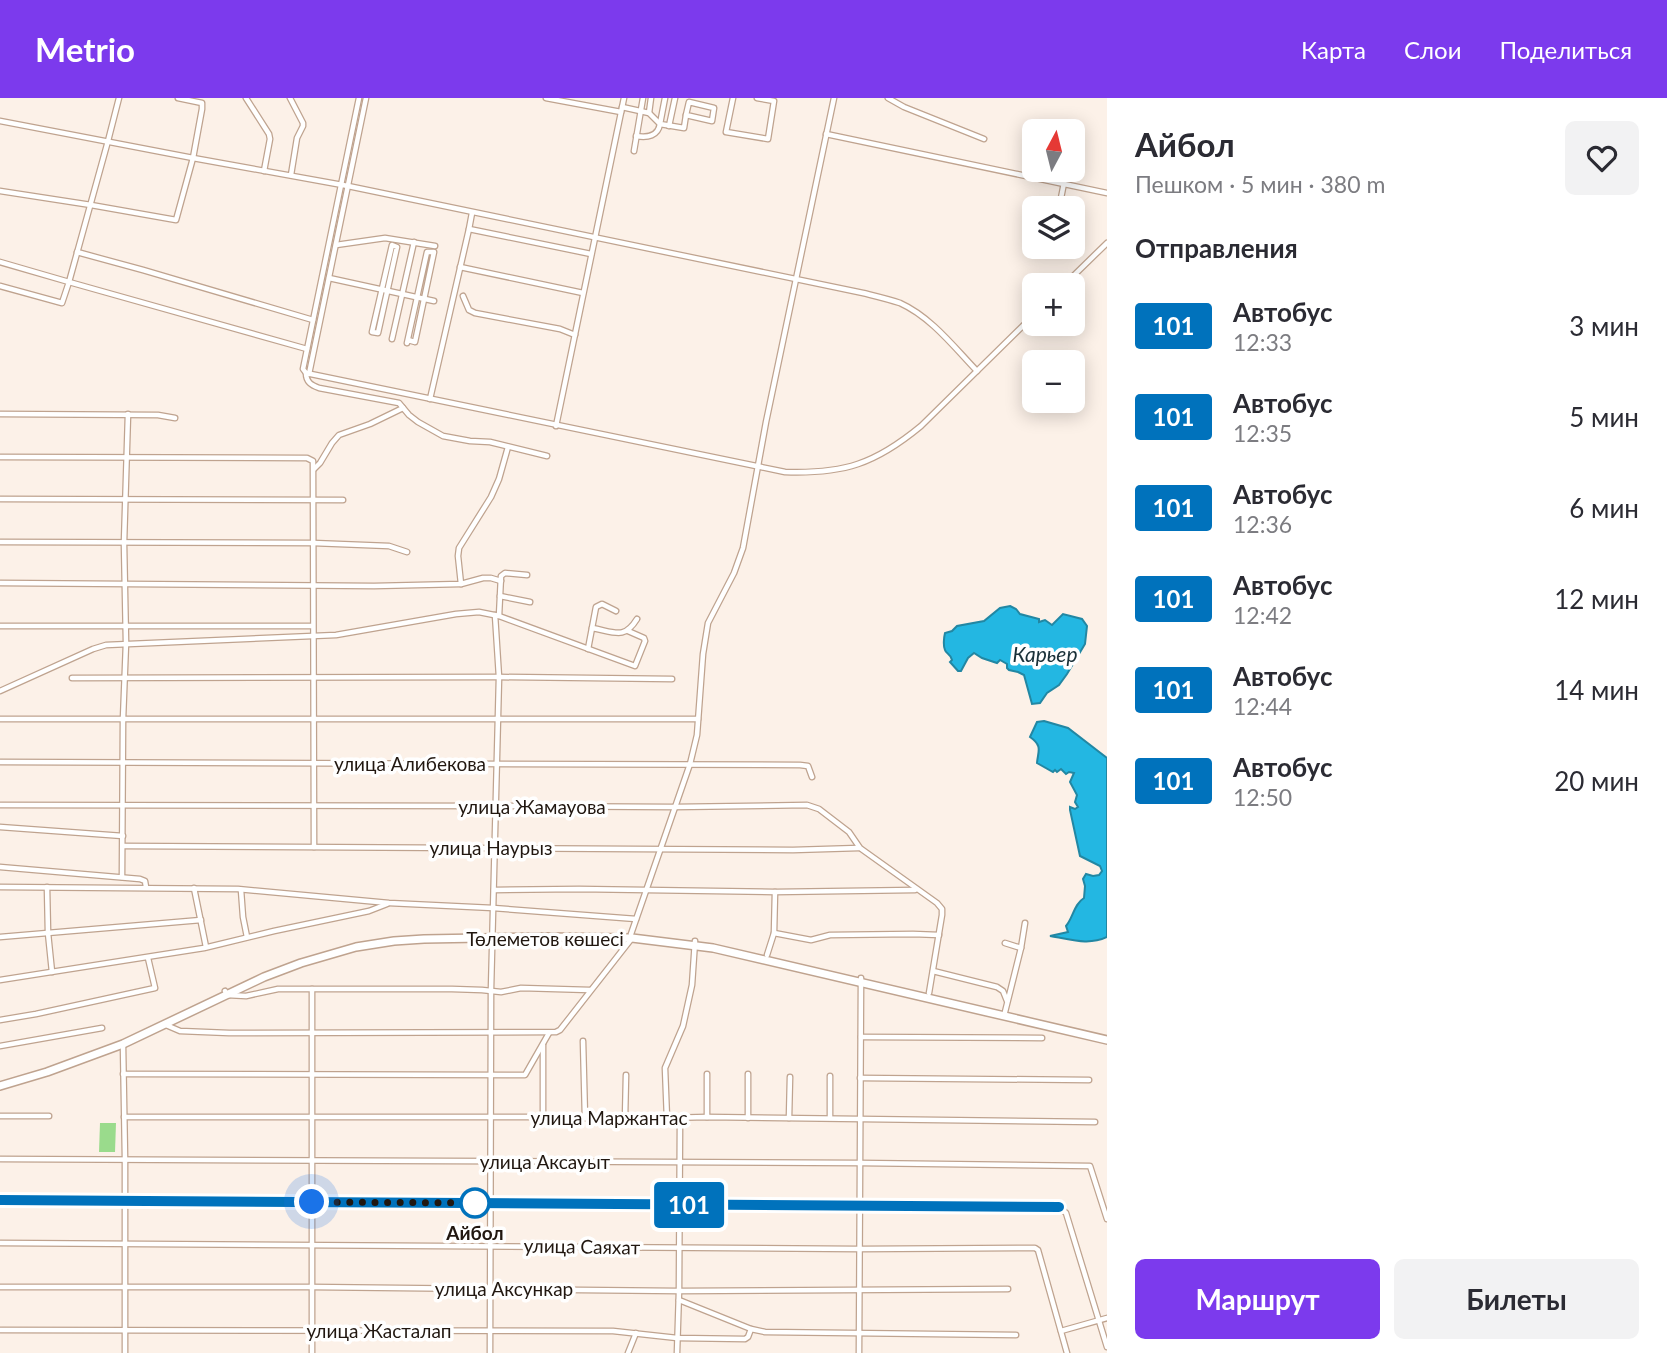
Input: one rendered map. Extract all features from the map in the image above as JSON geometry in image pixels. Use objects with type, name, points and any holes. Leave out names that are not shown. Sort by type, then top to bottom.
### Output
[{"type":"main road","name":"Төлеметов көшесі","points":[[0,1084],[47,1072],[123,1044],[275,968],[343,945],[405,936],[632,936],[695,943],[767,955],[1005,1013]]},
{"type":"main road","name":"Төлеметов көшесі","points":[[695,943],[1107,1037]]},
{"type":"main road","name":"Төлеметов көшесі","points":[[0,1084],[122,1040],[226,993]]},
{"type":"street","points":[[0,286],[62,303],[118,98]]},
{"type":"street","points":[[0,191],[174,220],[178,218],[193,159],[202,103],[178,98]]},
{"type":"street","points":[[246,98],[269,134],[264,171]]},
{"type":"street","points":[[290,98],[303,123],[296,138],[291,175]]},
{"type":"street","points":[[359,98],[303,369],[308,374],[758,467],[814,473],[835,471],[863,463],[902,442],[1022,327]]},
{"type":"street","points":[[366,98],[307,380],[310,385],[318,388],[399,403],[418,422],[443,436],[490,442],[547,456]]},
{"type":"street","points":[[546,98],[641,111],[649,113],[660,124],[684,128],[686,115],[689,102],[715,108],[712,121],[686,115]]},
{"type":"street","points":[[556,426],[624,98]]},
{"type":"street","points":[[634,151],[643,98]]},
{"type":"street","points":[[649,113],[651,98]]},
{"type":"street","points":[[636,136],[643,137],[659,131],[665,98]]},
{"type":"street","points":[[670,126],[675,98]]},
{"type":"street","points":[[701,105],[702,98]]},
{"type":"street","points":[[733,98],[726,132],[768,139],[774,100],[757,98]]},
{"type":"street","points":[[165,1024],[180,1031],[191,1032],[556,1032],[632,936],[697,736],[708,623],[734,573],[743,548],[834,98]]},
{"type":"street","points":[[888,98],[984,139]]},
{"type":"street","points":[[0,121],[193,159],[335,183],[341,188]]},
{"type":"street","points":[[826,134],[1107,193]]},
{"type":"street","points":[[335,183],[343,178]]},
{"type":"street","points":[[1061,196],[1064,183]]},
{"type":"street","points":[[341,188],[348,186],[863,293],[899,303],[928,321],[977,371]]},
{"type":"street","points":[[430,399],[472,212]]},
{"type":"street","points":[[468,229],[591,254]]},
{"type":"street","points":[[336,245],[385,238],[435,246]]},
{"type":"street","points":[[392,340],[414,242]]},
{"type":"street","points":[[1077,273],[1107,243]]},
{"type":"street","points":[[391,245],[397,247],[389,291],[379,333],[373,332],[391,245]]},
{"type":"street","points":[[77,252],[313,320]]},
{"type":"street","points":[[427,252],[434,252],[424,299],[415,342],[408,341],[427,252]]},
{"type":"street","points":[[0,262],[307,349]]},
{"type":"street","points":[[460,267],[583,293]]},
{"type":"street","points":[[329,278],[434,301]]},
{"type":"street","points":[[463,296],[469,310],[475,313],[560,329],[575,335]]},
{"type":"street","points":[[313,469],[339,435],[403,408]]},
{"type":"street","points":[[0,414],[128,414],[175,418]]},
{"type":"street","points":[[122,877],[126,643],[124,543],[128,414]]},
{"type":"street","points":[[461,584],[459,548],[488,504],[499,479],[508,447]]},
{"type":"street","points":[[0,457],[307,458],[313,461],[314,847]]},
{"type":"street","points":[[0,499],[343,500]]},
{"type":"street","points":[[0,542],[313,543],[389,546],[407,552]]},
{"type":"street","points":[[490,1353],[490,1031],[499,677],[497,615],[501,576],[505,573],[527,575]]},
{"type":"street","points":[[0,583],[312,586],[461,584],[483,578],[501,581]]},
{"type":"street","points":[[500,596],[530,602]]},
{"type":"street","points":[[588,649],[596,607],[602,604],[615,611]]},
{"type":"street","points":[[0,691],[93,649],[126,643],[336,635],[479,612],[497,615],[634,666],[645,641],[628,631]]},
{"type":"street","points":[[592,628],[623,633],[630,630],[637,619]]},
{"type":"street","points":[[0,626],[312,626]]},
{"type":"street","points":[[72,678],[672,679]]},
{"type":"street","points":[[0,719],[698,719]]},
{"type":"street","name":"улица Алибекова","points":[[0,762],[800,765],[808,766],[812,777]]},
{"type":"street","name":"улица Жамауова","points":[[0,806],[813,806],[849,832],[860,848],[942,909],[929,993]]},
{"type":"street","points":[[0,827],[123,836]]},
{"type":"street","name":"улица Наурыз","points":[[123,846],[793,850],[860,848]]},
{"type":"street","points":[[0,867],[140,879],[145,881],[146,887]]},
{"type":"street","points":[[0,887],[241,890],[636,919]]},
{"type":"street","points":[[47,887],[52,972]]},
{"type":"street","points":[[194,888],[206,947]]},
{"type":"street","points":[[241,890],[247,937]]},
{"type":"street","points":[[493,890],[916,890]]},
{"type":"street","points":[[767,955],[774,933],[775,892]]},
{"type":"street","points":[[0,980],[206,947],[369,911],[390,903]]},
{"type":"street","points":[[0,937],[201,920]]},
{"type":"street","points":[[1005,1013],[1025,923]]},
{"type":"street","points":[[774,933],[811,940],[830,935],[939,935]]},
{"type":"street","points":[[667,1118],[666,1068],[683,1026],[692,985],[695,943]]},
{"type":"street","points":[[1005,943],[1021,948]]},
{"type":"street","points":[[0,1020],[155,988],[148,957]]},
{"type":"street","points":[[933,971],[997,987],[1003,991],[1008,1002]]},
{"type":"street","points":[[859,1353],[861,980]]},
{"type":"street","points":[[226,993],[246,996],[278,989],[501,992],[521,988],[590,990]]},
{"type":"street","points":[[312,1353],[313,989]]},
{"type":"street","points":[[0,1046],[102,1027]]},
{"type":"street","points":[[123,1074],[525,1075],[549,1033]]},
{"type":"street","points":[[861,1037],[1042,1038]]},
{"type":"street","points":[[583,1041],[584,1118]]},
{"type":"street","points":[[123,1044],[125,1353]]},
{"type":"street","points":[[543,1044],[543,1117]]},
{"type":"street","points":[[706,1117],[707,1074]]},
{"type":"street","points":[[748,1074],[748,1118]]},
{"type":"street","points":[[625,1075],[625,1119]]},
{"type":"street","points":[[830,1076],[830,1118]]},
{"type":"street","points":[[789,1118],[790,1077]]},
{"type":"street","points":[[860,1078],[1089,1080]]},
{"type":"street","points":[[0,1116],[49,1116]]},
{"type":"street","name":"улица Маржантас","points":[[124,1117],[706,1117],[1095,1122]]},
{"type":"street","points":[[677,1353],[680,1118]]},
{"type":"street","name":"улица Аксауыт","points":[[0,1159],[490,1160],[1090,1166],[1107,1219]]},
{"type":"street","points":[[0,1200],[1059,1207],[1066,1213],[1107,1347]]},
{"type":"street","name":"улица Саяхат","points":[[0,1243],[1029,1248],[1038,1250],[1061,1331]]},
{"type":"street","name":"улица Аксункар","points":[[0,1287],[679,1291],[1008,1289]]},
{"type":"street","name":"улица Жасталап","points":[[679,1300],[765,1332],[1016,1335]]},
{"type":"street","points":[[1067,1353],[1061,1331],[1107,1318]]},
{"type":"street","name":"улица Жасталап","points":[[0,1330],[613,1331],[677,1338],[745,1339],[751,1329]]},
{"type":"street","points":[[628,1353],[636,1333]]},
{"type":"green space","points":[[100,1123],[116,1123],[115,1152],[99,1152]]},
{"type":"water","name":"Карьер","points":[[1010,606],[1020,614],[1039,619],[1039,622],[1045,620],[1052,625],[1063,614],[1082,619],[1087,626],[1085,644],[1067,674],[1040,703],[1032,704],[1024,675],[1009,670],[1007,664],[1000,660],[997,663],[982,658],[974,653],[961,671],[958,671],[950,662],[952,660],[944,648],[945,633],[957,626],[984,621],[1000,608]]},
{"type":"water","name":"Карьер","points":[[1044,721],[1068,728],[1107,758],[1107,937],[1100,940],[1079,941],[1050,936],[1068,932],[1066,926],[1084,898],[1083,879],[1086,874],[1099,875],[1102,871],[1100,866],[1080,856],[1070,810],[1070,807],[1078,807],[1075,802],[1077,795],[1070,782],[1074,773],[1066,774],[1061,769],[1053,772],[1037,763],[1038,746],[1030,737],[1037,722]]},
{"type":"bus line","name":"101","points":[[0,1200],[1059,1207]]},
{"type":"place","name":"Айбол","points":[[475,1203]]},
{"type":"route","points":[[312,1202],[475,1203]]}]
